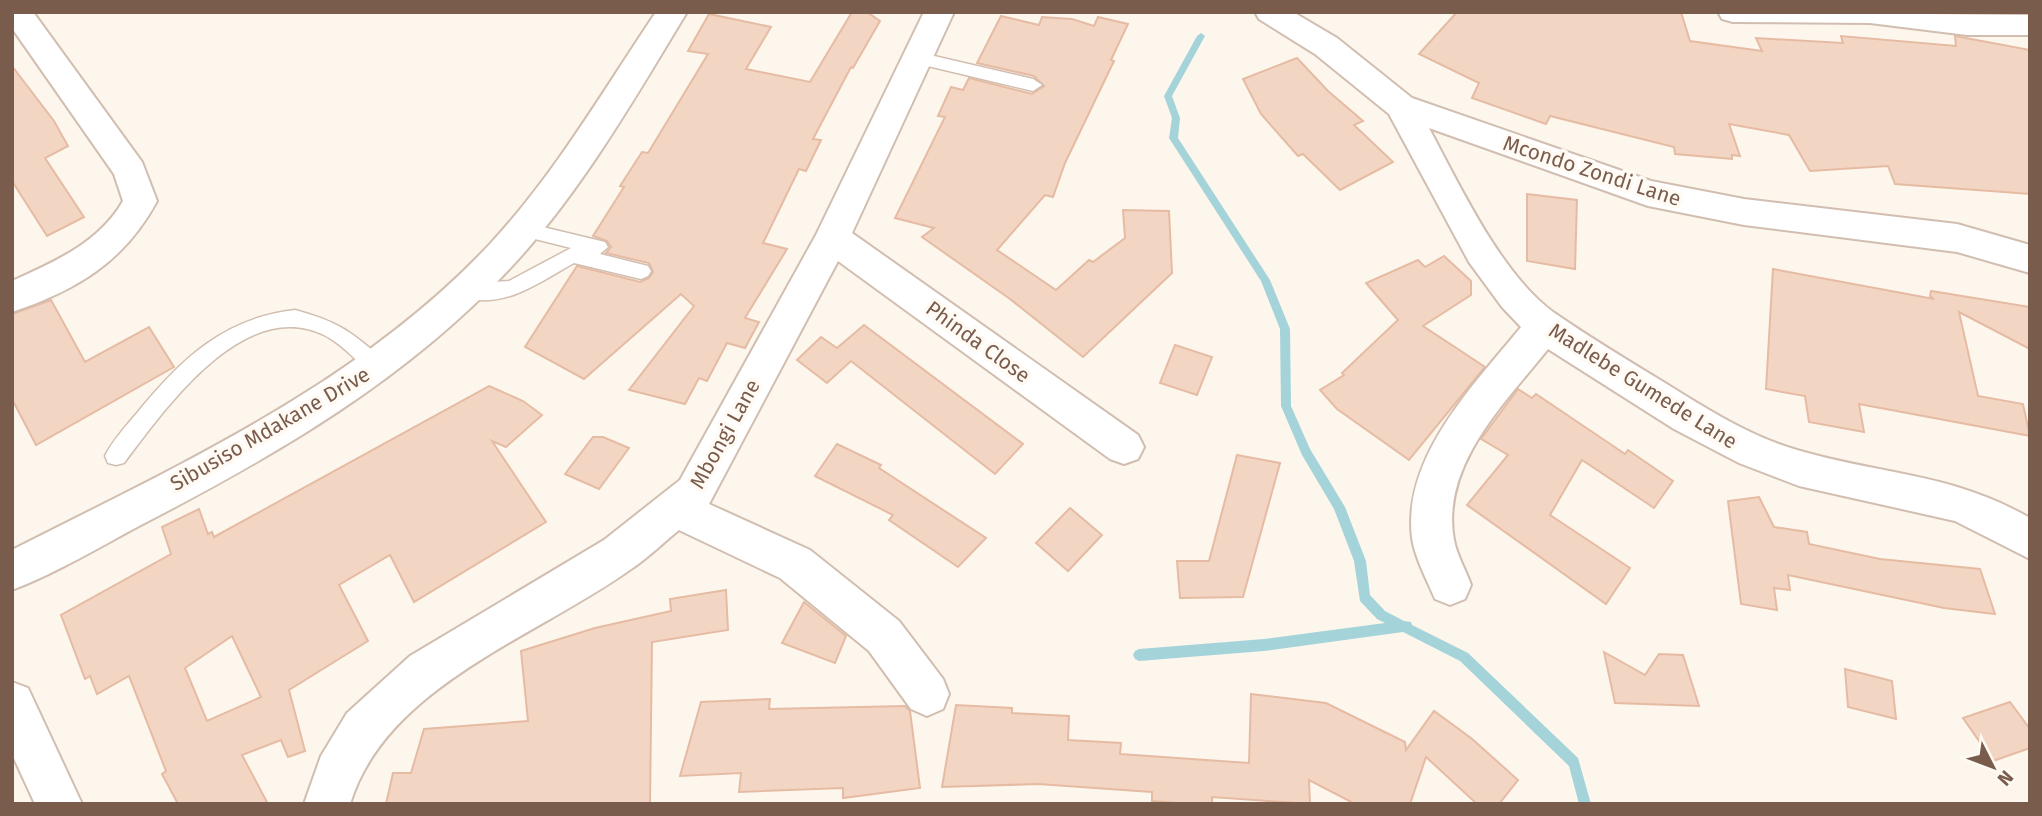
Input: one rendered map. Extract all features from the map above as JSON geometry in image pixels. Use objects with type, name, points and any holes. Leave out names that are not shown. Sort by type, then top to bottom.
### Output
[{"type":"street","points":[[12,297],[82,264],[104,248],[132,218],[140,201],[130,171],[17,12]]},
{"type":"street","name":"Sibusiso Mdakane Drive","points":[[12,571],[237,452],[331,398],[400,350],[501,255],[522,229],[554,187],[672,12]]},
{"type":"street","name":"Mbongi Lane","points":[[327,804],[337,772],[363,729],[426,671],[619,554],[694,493],[832,237],[939,12]]},
{"type":"street","name":"Mcondo Zondi Lane","points":[[1270,12],[1326,46],[1401,106],[1648,193],[1744,212],[1957,239],[2030,259]]},
{"type":"street","points":[[1733,12],[1846,12],[1966,25],[2030,25]]},
{"type":"street","points":[[2023,12],[2030,16]]},
{"type":"street","name":"Madlebe Gumede Lane","points":[[1401,106],[1463,222],[1490,265],[1517,299],[1545,325],[1708,430],[1752,453],[1798,468],[1958,504],[1996,520],[2030,540]]},
{"type":"street","name":"Phinda Close","points":[[832,237],[1124,447]]},
{"type":"street","points":[[1450,584],[1432,538],[1432,505],[1438,479],[1455,444],[1545,325]]},
{"type":"street","points":[[677,509],[795,564],[884,636],[927,694]]},
{"type":"street","points":[[12,704],[59,804]]},
{"type":"lane","points":[[917,58],[1034,85]]},
{"type":"lane","points":[[464,290],[484,295],[496,294],[542,274],[573,255],[644,265],[522,229]]},
{"type":"lane","points":[[116,456],[153,407],[188,371],[227,339],[255,326],[281,320],[305,320],[328,327],[377,366]]},
{"type":"building","points":[[852,12],[867,12],[880,21],[853,68],[851,67],[813,139],[821,140],[806,171],[799,169],[763,243],[787,249],[745,318],[759,322],[745,348],[727,343],[707,381],[699,378],[685,404],[629,390],[694,306],[681,294],[584,379],[525,347],[577,266],[640,282],[649,278],[653,272],[649,263],[606,253],[611,247],[607,241],[593,236],[624,187],[620,186],[642,152],[648,153],[708,54],[688,51],[709,14],[771,27],[746,69],[810,82]]},
{"type":"building","points":[[1457,12],[1681,12],[1690,41],[1762,51],[1756,38],[1843,43],[1841,36],[1956,46],[1955,36],[2030,50],[2030,194],[1895,184],[1888,166],[1810,171],[1789,135],[1729,124],[1740,156],[1732,155],[1732,159],[1675,154],[1674,147],[1550,116],[1546,124],[1472,98],[1479,83],[1419,54]]},
{"type":"building","points":[[1001,16],[1039,25],[1042,17],[1072,19],[1094,26],[1098,17],[1128,24],[1111,60],[1114,61],[1065,163],[1053,197],[1045,195],[997,250],[1056,290],[1089,260],[1093,262],[1125,238],[1123,210],[1169,211],[1172,273],[1083,357],[1010,299],[922,237],[934,228],[895,218],[945,117],[938,116],[951,87],[963,90],[969,78],[1032,94],[1044,86],[1034,76],[977,63]]},
{"type":"building","points":[[1297,58],[1328,91],[1363,121],[1354,125],[1393,162],[1340,190],[1303,154],[1298,156],[1261,114],[1243,79]]},
{"type":"building","points":[[12,66],[54,121],[68,146],[45,158],[84,217],[47,236],[12,181]]},
{"type":"building","points":[[1527,194],[1577,200],[1575,269],[1527,261]]},
{"type":"building","points":[[1444,256],[1471,281],[1471,295],[1423,326],[1485,367],[1409,460],[1337,409],[1320,390],[1344,375],[1342,373],[1398,320],[1366,283],[1418,260],[1425,267]]},
{"type":"building","points":[[1773,269],[1934,299],[1930,296],[1931,291],[2030,307],[2030,349],[1959,312],[1978,396],[2023,404],[2030,436],[1859,404],[1864,432],[1809,422],[1805,396],[1766,389]]},
{"type":"building","points":[[51,300],[85,362],[149,327],[174,367],[36,445],[12,399],[12,314]]},
{"type":"building","points":[[864,325],[1023,444],[995,474],[851,361],[827,383],[797,360],[821,337],[837,348]]},
{"type":"building","points":[[1175,345],[1212,357],[1197,395],[1160,383]]},
{"type":"building","points":[[489,386],[523,401],[542,415],[506,447],[492,441],[546,522],[414,602],[390,555],[339,585],[368,641],[289,690],[305,751],[288,757],[281,740],[242,755],[268,804],[178,804],[162,774],[166,771],[129,676],[97,694],[90,676],[85,679],[61,615],[171,554],[162,527],[199,509],[208,534],[212,532],[214,537]],"holes":[[[232,636],[261,697],[207,721],[185,668]]]},
{"type":"building","points":[[1518,389],[1532,398],[1536,394],[1625,454],[1628,450],[1673,481],[1654,508],[1582,460],[1550,515],[1630,568],[1606,604],[1467,505],[1508,455],[1481,439]]},
{"type":"building","points":[[593,437],[603,437],[629,448],[599,489],[565,474]]},
{"type":"building","points":[[837,444],[881,465],[879,468],[986,538],[958,567],[889,520],[893,515],[815,476]]},
{"type":"building","points":[[1237,455],[1280,463],[1243,597],[1180,598],[1177,561],[1209,561]]},
{"type":"building","points":[[1759,497],[1774,527],[1807,532],[1809,544],[1880,559],[1980,569],[1995,614],[1944,608],[1788,575],[1790,590],[1774,588],[1777,610],[1741,604],[1728,501]]},
{"type":"building","points":[[1070,508],[1102,535],[1068,571],[1036,543]]},
{"type":"building","points":[[726,590],[728,630],[652,642],[650,804],[386,804],[393,773],[411,773],[424,729],[528,721],[521,651],[595,628],[671,611],[670,599]]},
{"type":"building","points":[[804,602],[846,636],[835,663],[782,643]]},
{"type":"building","points":[[1604,652],[1645,675],[1659,654],[1683,655],[1699,706],[1615,703]]},
{"type":"building","points":[[1845,669],[1892,681],[1896,719],[1848,707]]},
{"type":"building","points":[[1251,694],[1326,703],[1405,742],[1406,750],[1434,711],[1471,738],[1518,780],[1499,804],[1477,804],[1426,757],[1410,804],[1355,804],[1309,780],[1310,804],[1212,797],[1212,804],[1187,804],[1152,801],[1152,792],[1038,784],[942,787],[956,705],[1012,708],[1012,713],[1069,716],[1068,740],[1121,743],[1120,754],[1249,763]]},
{"type":"building","points":[[770,699],[769,709],[905,706],[910,711],[920,788],[843,798],[843,788],[739,792],[741,773],[680,776],[701,702]]},
{"type":"building","points":[[2010,702],[2030,729],[2030,748],[1993,761],[1963,718]]},
{"type":"waterway","points":[[1201,36],[1168,96],[1176,118],[1173,138],[1265,280],[1285,329],[1286,406],[1306,452],[1339,507],[1360,561],[1364,597],[1381,615],[1404,626]]},
{"type":"waterway","points":[[1139,655],[1264,645],[1404,626]]},
{"type":"waterway","points":[[1404,626],[1464,657],[1574,762],[1585,804]]}]
